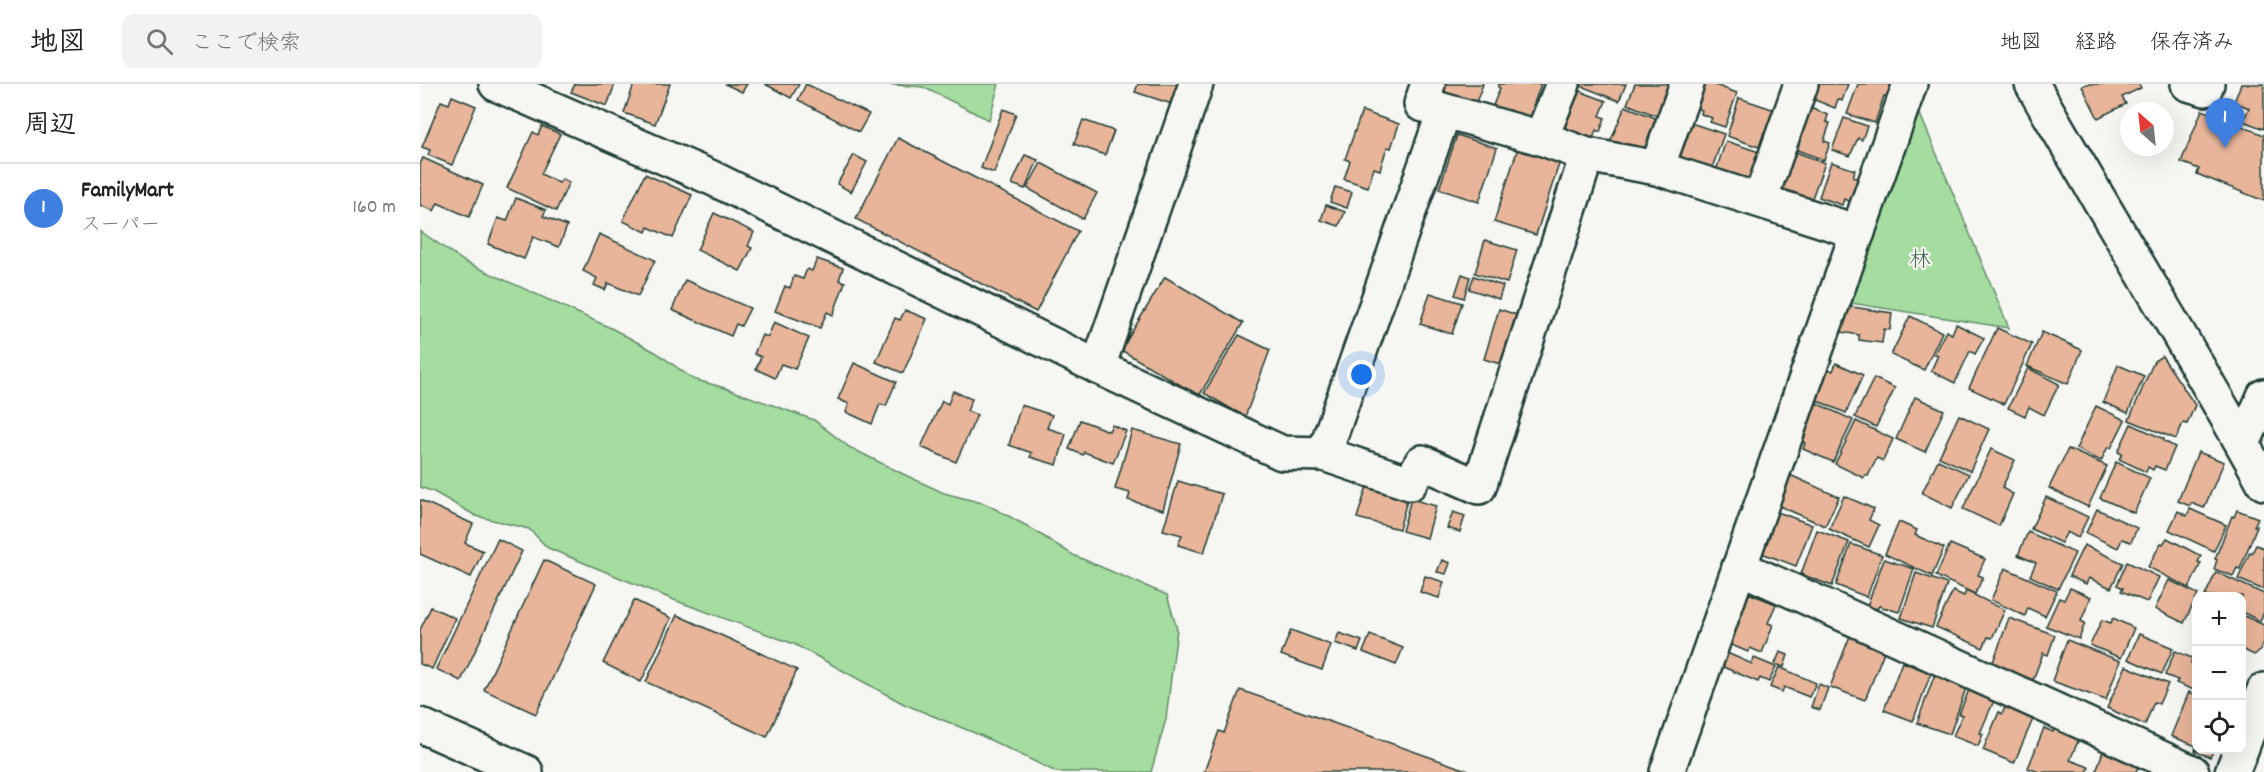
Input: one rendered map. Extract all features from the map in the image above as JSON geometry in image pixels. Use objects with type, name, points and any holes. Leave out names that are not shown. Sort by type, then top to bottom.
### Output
[{"type":"street","points":[[496,84],[712,178],[1098,367],[1282,453],[1324,454],[1410,483],[1422,462],[1479,488],[1587,155]]},
{"type":"street","points":[[1098,367],[1196,84]]},
{"type":"street","points":[[1541,138],[1563,84]]},
{"type":"street","points":[[1657,168],[1687,84]]},
{"type":"street","points":[[1760,200],[1801,84]]},
{"type":"street","points":[[1667,772],[1910,84]]},
{"type":"street","points":[[2032,84],[2100,204],[2170,317],[2264,483]]},
{"type":"street","points":[[2188,84],[2205,89],[2207,84]]},
{"type":"street","points":[[1324,454],[1436,98],[1587,155],[1657,168],[1858,232]]},
{"type":"street","points":[[2243,444],[2264,396]]},
{"type":"street","points":[[1739,567],[2192,772]]},
{"type":"street","points":[[2246,735],[2264,690]]},
{"type":"street","points":[[420,725],[526,772]]},
{"type":"street","points":[[2232,772],[2239,754]]},
{"type":"green space","points":[[881,84],[999,84],[989,120],[923,87]]},
{"type":"green space","name":"林","points":[[1915,102],[2009,328],[1844,302]]},
{"type":"green space","points":[[420,231],[465,262],[613,329],[657,353],[693,379],[814,420],[849,447],[903,474],[944,493],[986,504],[1073,555],[1167,595],[1177,629],[1166,719],[1151,772],[1056,772],[982,736],[904,704],[794,644],[674,600],[548,548],[529,529],[476,516],[434,492],[420,487]]},
{"type":"building","points":[[575,84],[615,84],[607,106],[571,92]]},
{"type":"building","points":[[634,84],[670,84],[655,124],[624,113]]},
{"type":"building","points":[[725,84],[747,84],[742,92]]},
{"type":"building","points":[[765,84],[799,84],[791,98]]},
{"type":"building","points":[[806,84],[869,114],[859,132],[798,100]]},
{"type":"building","points":[[1138,84],[1179,84],[1172,104],[1135,92]]},
{"type":"building","points":[[1443,84],[1483,84],[1475,105],[1443,100],[1446,92],[1440,90]]},
{"type":"building","points":[[1499,84],[1541,84],[1533,106],[1540,108],[1532,126],[1490,113],[1500,88]]},
{"type":"building","points":[[1581,84],[1626,84],[1619,101],[1581,86]]},
{"type":"building","points":[[1635,84],[1673,84],[1660,117],[1627,104]]},
{"type":"building","points":[[1701,84],[1712,84],[1737,93],[1725,127],[1710,122],[1712,118],[1701,114],[1702,110],[1692,107]]},
{"type":"building","points":[[1810,84],[1848,84],[1842,101],[1838,99],[1835,108],[1805,96]]},
{"type":"building","points":[[1858,84],[1894,84],[1889,98],[1884,96],[1875,123],[1847,114]]},
{"type":"building","points":[[2086,84],[2139,84],[2141,88],[2122,97],[2125,102],[2120,102],[2120,107],[2098,118],[2082,86]]},
{"type":"building","points":[[2241,84],[2264,84],[2264,129],[2243,121],[2249,108],[2234,102]]},
{"type":"building","points":[[1574,89],[1606,101],[1600,116],[1605,118],[1600,132],[1596,130],[1592,142],[1558,129]]},
{"type":"building","points":[[452,96],[476,106],[452,165],[428,155],[430,150],[422,147],[441,101],[449,104]]},
{"type":"building","points":[[1739,98],[1775,110],[1759,147],[1727,136]]},
{"type":"building","points":[[1625,106],[1658,119],[1650,151],[1645,149],[1642,155],[1609,145]]},
{"type":"building","points":[[1805,106],[1828,115],[1826,122],[1830,123],[1824,141],[1830,143],[1824,160],[1789,147]]},
{"type":"building","points":[[1003,109],[1016,114],[994,173],[981,168]]},
{"type":"building","points":[[2202,110],[2264,135],[2264,201],[2197,174],[2199,169],[2181,162]]},
{"type":"building","points":[[1362,111],[1399,124],[1391,148],[1387,147],[1380,170],[1374,168],[1368,187],[1344,179],[1350,161],[1345,159]]},
{"type":"building","points":[[1844,118],[1867,126],[1862,140],[1858,138],[1850,156],[1832,150]]},
{"type":"building","points":[[1083,120],[1114,131],[1105,155],[1074,144]]},
{"type":"building","points":[[1688,122],[1724,134],[1711,171],[1689,164],[1691,161],[1677,156]]},
{"type":"building","points":[[542,126],[560,134],[541,174],[559,183],[562,179],[569,182],[556,211],[507,188],[533,132],[538,135]]},
{"type":"building","points":[[1457,135],[1497,148],[1479,202],[1439,189]]},
{"type":"building","points":[[898,138],[1078,231],[1036,312],[856,219]]},
{"type":"building","points":[[1726,141],[1759,152],[1750,180],[1714,176]]},
{"type":"building","points":[[1518,148],[1560,161],[1536,235],[1494,222]]},
{"type":"building","points":[[1788,149],[1825,163],[1809,206],[1778,195]]},
{"type":"building","points":[[854,155],[867,162],[851,192],[837,184]]},
{"type":"building","points":[[1025,155],[1038,160],[1025,189],[1012,184]]},
{"type":"building","points":[[423,158],[483,185],[469,217],[438,203],[434,211],[420,205],[420,164]]},
{"type":"building","points":[[1831,162],[1855,170],[1853,177],[1858,179],[1851,202],[1844,199],[1842,205],[1819,197]]},
{"type":"building","points":[[1041,163],[1097,193],[1083,219],[1027,188]]},
{"type":"building","points":[[645,174],[692,195],[673,238],[648,227],[646,232],[623,221]]},
{"type":"building","points":[[1335,187],[1352,192],[1347,208],[1330,202]]},
{"type":"building","points":[[516,198],[546,210],[543,216],[567,226],[559,247],[533,237],[524,259],[488,244],[498,218],[507,221]]},
{"type":"building","points":[[1326,205],[1345,212],[1339,226],[1321,220]]},
{"type":"building","points":[[714,213],[754,232],[748,246],[752,248],[740,271],[697,250]]},
{"type":"building","points":[[599,234],[655,260],[638,296],[608,283],[605,290],[594,285],[597,278],[583,271]]},
{"type":"building","points":[[1485,240],[1517,250],[1507,283],[1475,273]]},
{"type":"building","points":[[817,259],[843,268],[839,280],[845,282],[833,315],[827,312],[820,328],[775,311],[785,286],[790,288],[794,276],[803,279],[807,269],[812,271]]},
{"type":"building","points":[[1462,274],[1470,277],[1464,298],[1455,295]]},
{"type":"building","points":[[1474,276],[1503,286],[1499,299],[1469,289]]},
{"type":"building","points":[[1165,277],[1243,323],[1199,396],[1121,350]]},
{"type":"building","points":[[685,280],[750,308],[741,326],[736,324],[731,336],[672,310]]},
{"type":"building","points":[[1430,293],[1462,303],[1452,334],[1420,324]]},
{"type":"building","points":[[1845,306],[1892,313],[1890,330],[1884,329],[1882,343],[1859,340],[1859,335],[1841,332]]},
{"type":"building","points":[[1499,309],[1529,319],[1513,368],[1484,359]]},
{"type":"building","points":[[905,310],[927,319],[903,373],[876,362],[895,318],[900,320]]},
{"type":"building","points":[[1910,316],[1942,332],[1924,370],[1891,355]]},
{"type":"building","points":[[774,322],[809,338],[795,369],[781,364],[775,378],[756,369],[761,357],[754,354],[762,335],[768,337]]},
{"type":"building","points":[[1956,324],[1984,338],[1975,354],[1970,351],[1955,383],[1931,371],[1938,355],[1934,354],[1946,331],[1952,334]]},
{"type":"building","points":[[1997,328],[2032,344],[2004,404],[1969,388]]},
{"type":"building","points":[[2042,332],[2082,350],[2068,384],[2027,366]]},
{"type":"building","points":[[1239,335],[1270,350],[1245,417],[1204,393]]},
{"type":"building","points":[[2162,356],[2195,405],[2187,424],[2183,423],[2176,439],[2129,420],[2154,361]]},
{"type":"building","points":[[854,363],[896,382],[886,406],[880,404],[872,424],[846,412],[849,404],[838,399]]},
{"type":"building","points":[[1836,363],[1863,375],[1846,413],[1811,398],[1825,368],[1833,371]]},
{"type":"building","points":[[2118,365],[2144,376],[2128,413],[2103,402]]},
{"type":"building","points":[[2028,368],[2059,384],[2044,415],[2029,407],[2025,416],[2008,408]]},
{"type":"building","points":[[1874,378],[1895,388],[1876,427],[1855,417]]},
{"type":"building","points":[[953,391],[972,399],[967,411],[977,415],[956,462],[921,447],[942,401],[948,404]]},
{"type":"building","points":[[1915,397],[1944,410],[1925,452],[1896,439]]},
{"type":"building","points":[[1816,403],[1853,420],[1833,462],[1803,449],[1805,443],[1799,440]]},
{"type":"building","points":[[1021,405],[1052,415],[1047,428],[1066,434],[1057,465],[1030,457],[1032,453],[1009,445]]},
{"type":"building","points":[[2096,406],[2125,420],[2111,448],[2108,447],[2101,461],[2076,449]]},
{"type":"building","points":[[1959,415],[1989,429],[1970,471],[1939,457]]},
{"type":"building","points":[[1080,420],[1109,431],[1112,425],[1126,431],[1113,463],[1069,449]]},
{"type":"building","points":[[1856,421],[1893,439],[1883,461],[1877,458],[1868,476],[1864,478],[1835,464]]},
{"type":"building","points":[[2131,424],[2164,439],[2175,447],[2165,470],[2155,466],[2153,470],[2148,467],[2146,472],[2119,459],[2122,454],[2118,452]]},
{"type":"building","points":[[1132,430],[1181,444],[1163,510],[1128,500],[1130,493],[1115,489]]},
{"type":"building","points":[[1991,449],[2015,460],[2002,488],[2013,494],[1999,526],[1963,509]]},
{"type":"building","points":[[2068,449],[2107,466],[2088,507],[2049,488]]},
{"type":"building","points":[[2198,452],[2224,462],[2204,508],[2178,501]]},
{"type":"building","points":[[1938,460],[1969,474],[1952,508],[1922,493]]},
{"type":"building","points":[[2116,462],[2150,478],[2134,513],[2100,498]]},
{"type":"building","points":[[1790,475],[1839,497],[1825,526],[1777,505]]},
{"type":"building","points":[[1178,481],[1222,494],[1204,553],[1178,545],[1182,535],[1163,530]]},
{"type":"building","points":[[1367,486],[1408,497],[1399,529],[1357,518]]},
{"type":"building","points":[[1844,496],[1874,509],[1869,520],[1879,525],[1869,547],[1829,529]]},
{"type":"building","points":[[2046,497],[2088,517],[2078,538],[2067,532],[2061,543],[2031,529]]},
{"type":"building","points":[[1411,499],[1436,506],[1427,538],[1402,531]]},
{"type":"building","points":[[420,500],[473,524],[465,543],[483,551],[471,577],[420,554]]},
{"type":"building","points":[[2097,509],[2137,528],[2131,542],[2122,539],[2118,548],[2086,533]]},
{"type":"building","points":[[2190,509],[2226,525],[2214,551],[2169,530],[2178,511],[2187,516]]},
{"type":"building","points":[[2237,510],[2258,518],[2240,569],[2237,568],[2233,576],[2214,569],[2217,560],[2215,559],[2232,516],[2234,517]]},
{"type":"building","points":[[1775,511],[1812,525],[1796,566],[1759,552]]},
{"type":"building","points":[[1453,512],[1465,516],[1460,532],[1447,528]]},
{"type":"building","points":[[1899,522],[1917,530],[1915,535],[1944,548],[1932,576],[1885,554]]},
{"type":"building","points":[[1817,530],[1849,542],[1832,586],[1801,574]]},
{"type":"building","points":[[2028,532],[2075,553],[2058,589],[2030,576],[2036,563],[2018,555]]},
{"type":"building","points":[[2167,538],[2201,556],[2198,562],[2201,563],[2189,588],[2148,567],[2161,543],[2163,544]]},
{"type":"building","points":[[498,539],[522,551],[461,681],[436,669]]},
{"type":"building","points":[[1851,544],[1882,555],[1867,597],[1836,585]]},
{"type":"building","points":[[1950,544],[1985,559],[1978,575],[1983,577],[1975,594],[1936,576]]},
{"type":"building","points":[[2084,545],[2123,563],[2111,588],[2089,578],[2086,584],[2069,576]]},
{"type":"building","points":[[2256,545],[2264,548],[2264,590],[2238,579],[2250,552],[2252,553]]},
{"type":"building","points":[[1884,559],[1914,569],[1899,612],[1879,606],[1877,609],[1867,606]]},
{"type":"building","points":[[544,560],[596,584],[536,714],[484,690]]},
{"type":"building","points":[[1442,560],[1450,563],[1446,574],[1437,572]]},
{"type":"building","points":[[2127,562],[2159,577],[2147,602],[2121,591],[2123,588],[2117,585]]},
{"type":"building","points":[[2005,568],[2057,591],[2045,616],[2028,608],[2025,616],[1991,600]]},
{"type":"building","points":[[2216,572],[2264,594],[2264,612],[2260,621],[2246,614],[2246,592],[2207,592]]},
{"type":"building","points":[[1916,573],[1947,584],[1932,628],[1901,618]]},
{"type":"building","points":[[1425,576],[1444,582],[1439,598],[1420,592]]},
{"type":"building","points":[[2169,580],[2194,592],[2192,592],[2192,606],[2184,623],[2155,609]]},
{"type":"building","points":[[2070,588],[2091,597],[2081,621],[2085,623],[2079,639],[2046,626],[2059,598],[2064,600]]},
{"type":"building","points":[[1953,591],[1964,596],[1966,591],[2005,610],[1992,638],[1988,637],[1983,648],[1936,627]]},
{"type":"building","points":[[1748,593],[1776,604],[1768,623],[1773,625],[1762,653],[1750,648],[1748,652],[1727,643]]},
{"type":"building","points":[[634,600],[671,618],[641,682],[603,663]]},
{"type":"building","points":[[431,607],[455,618],[432,669],[420,664],[420,630]]},
{"type":"building","points":[[677,615],[797,670],[767,737],[646,682]]},
{"type":"building","points":[[2246,617],[2264,625],[2264,642],[2260,651],[2254,655],[2246,651]]},
{"type":"building","points":[[2009,618],[2055,635],[2048,655],[2043,653],[2033,680],[1992,665]]},
{"type":"building","points":[[2113,618],[2134,628],[2121,658],[2090,645],[2102,620],[2111,623]]},
{"type":"building","points":[[1291,630],[1331,645],[1322,670],[1281,655]]},
{"type":"building","points":[[1339,633],[1362,641],[1358,651],[1335,643]]},
{"type":"building","points":[[2139,634],[2173,648],[2162,674],[2128,659]]},
{"type":"building","points":[[1370,635],[1403,648],[1396,665],[1363,652]]},
{"type":"building","points":[[1850,636],[1885,649],[1865,700],[1830,687]]},
{"type":"building","points":[[2067,640],[2120,661],[2106,700],[2052,681]]},
{"type":"building","points":[[2175,651],[2192,658],[2192,689],[2176,683],[2178,680],[2165,675]]},
{"type":"building","points":[[1780,652],[1788,655],[1784,667],[1775,664]]},
{"type":"building","points":[[1727,653],[1752,664],[1754,658],[1776,667],[1769,682],[1760,678],[1758,682],[1721,666]]},
{"type":"building","points":[[1902,662],[1931,673],[1913,721],[1884,710]]},
{"type":"building","points":[[2126,666],[2168,684],[2159,704],[2154,702],[2145,725],[2107,708]]},
{"type":"building","points":[[1779,667],[1816,683],[1809,697],[1784,687],[1782,692],[1770,687]]},
{"type":"building","points":[[1936,671],[1968,682],[1950,734],[1917,723]]},
{"type":"building","points":[[1819,684],[1828,688],[1820,710],[1811,707]]},
{"type":"building","points":[[1971,685],[1996,696],[1980,733],[1983,734],[1978,746],[1953,736]]},
{"type":"building","points":[[1240,690],[1472,772],[1204,772],[1219,731],[1224,733]]},
{"type":"building","points":[[2189,692],[2192,693],[2192,744],[2171,736]]},
{"type":"building","points":[[2006,705],[2034,717],[2014,763],[1983,750],[1999,712],[2002,714]]},
{"type":"building","points":[[2044,728],[2053,732],[2054,729],[2079,739],[2070,760],[2089,767],[2087,772],[2039,772],[2028,768]]},
{"type":"building","points":[[2103,751],[2139,763],[2136,772],[2096,772]]},
{"type":"place","name":"FamilyMart","points":[[2225,148]]}]
